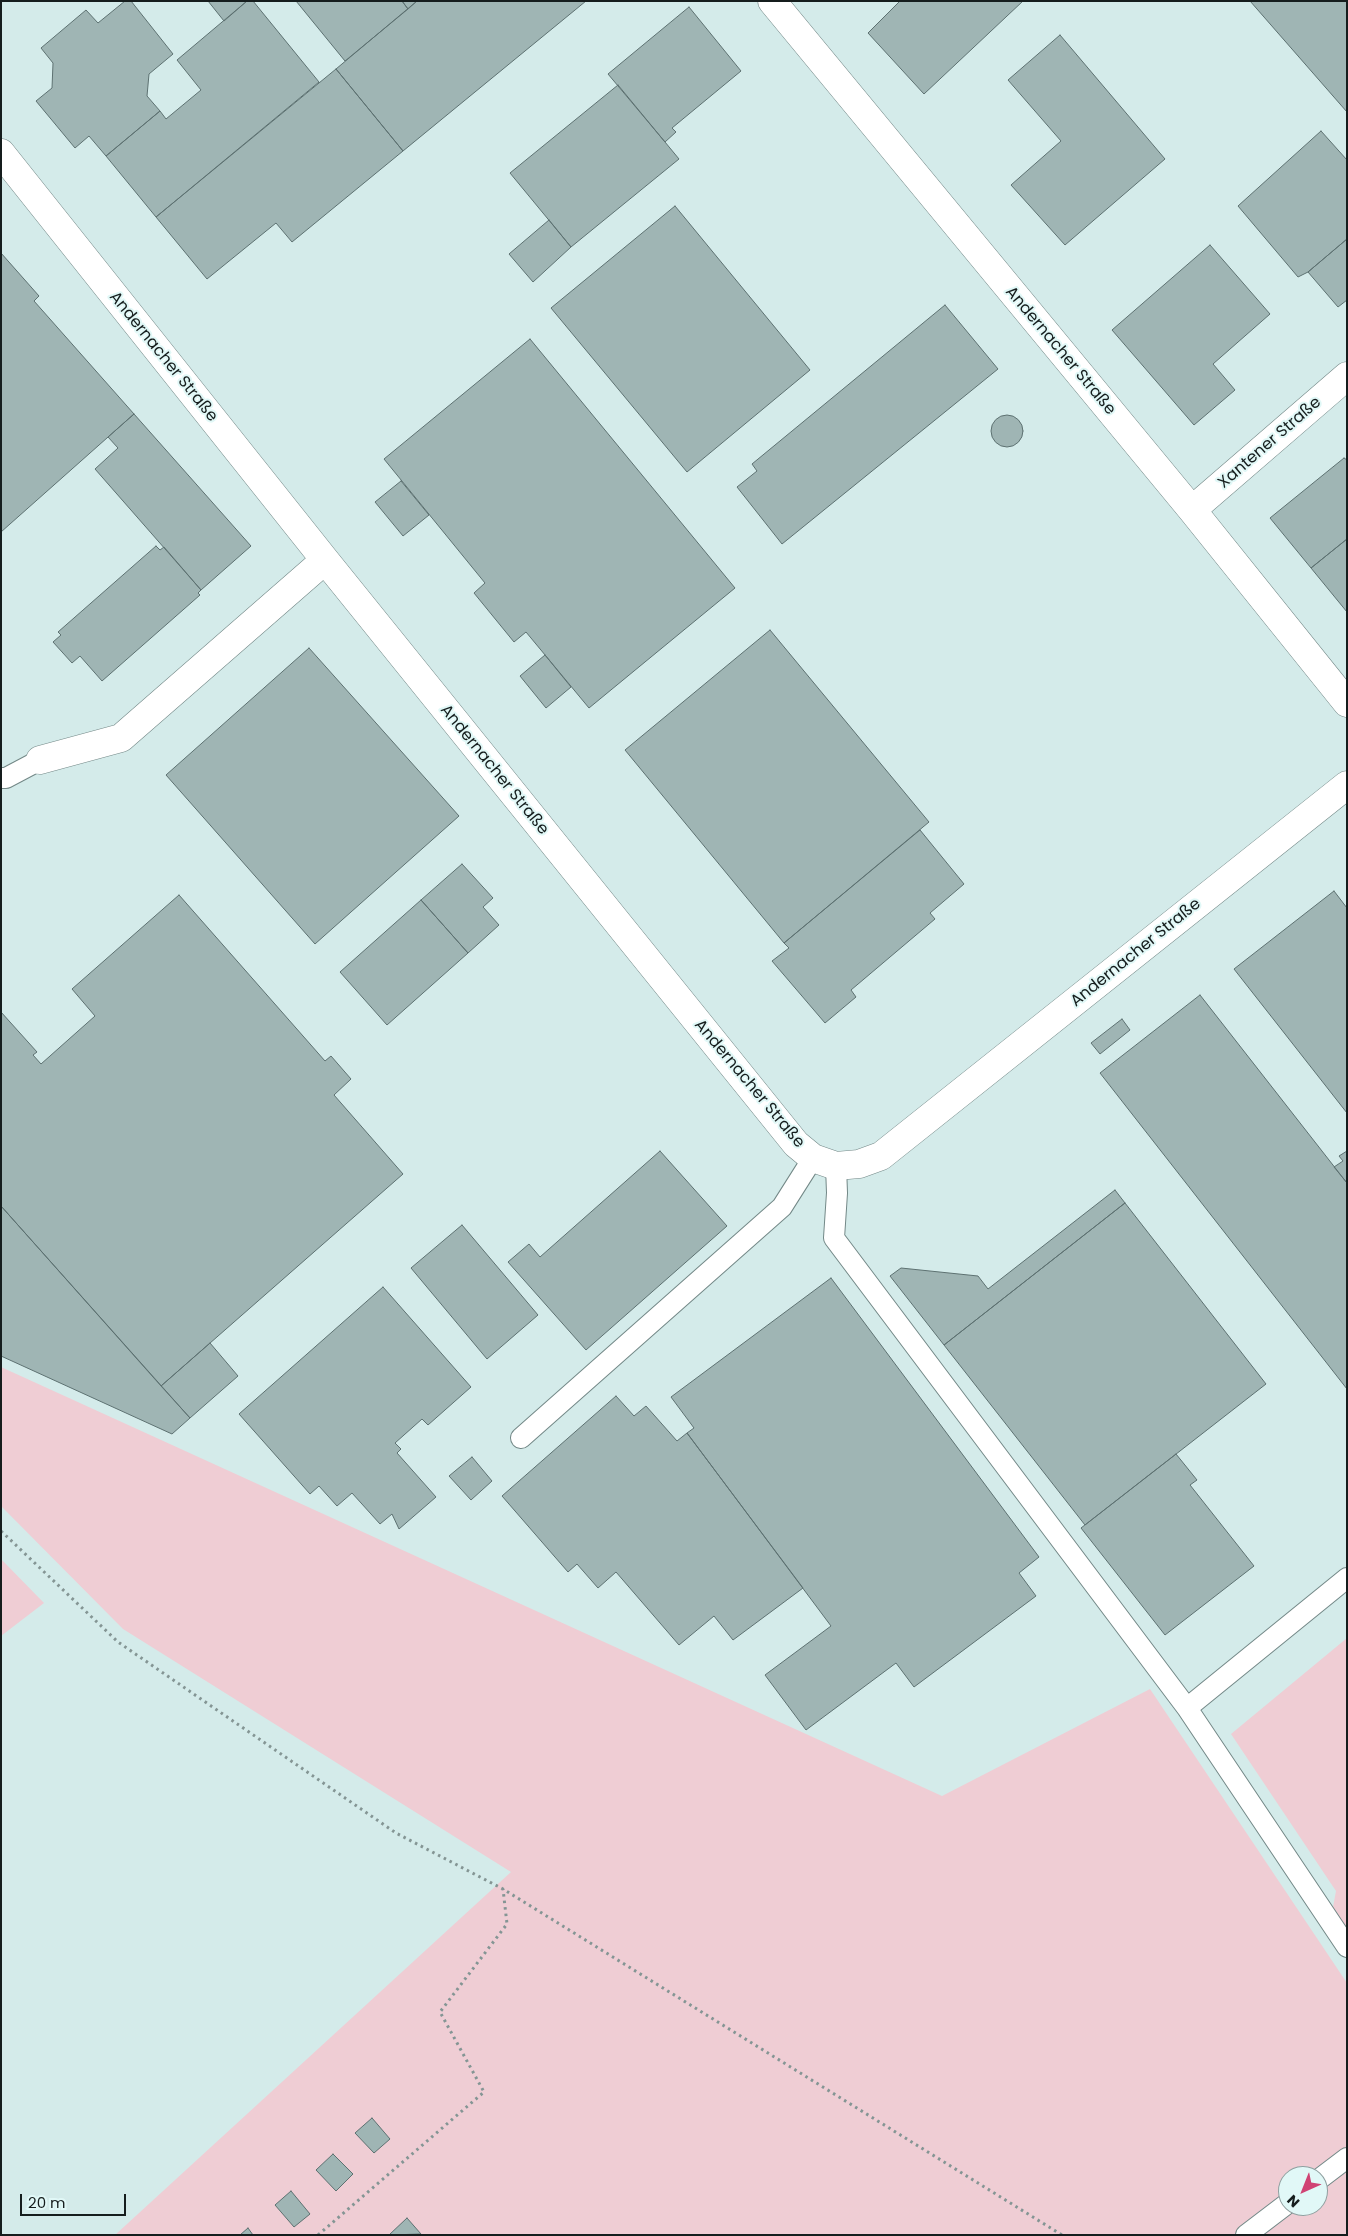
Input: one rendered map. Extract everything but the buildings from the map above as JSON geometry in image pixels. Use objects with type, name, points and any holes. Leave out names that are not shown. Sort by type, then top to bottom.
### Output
[{"type":"street","name":"Andernacher Straße","points":[[772,1],[1192,510],[1347,703]]},
{"type":"street","name":"Andernacher Straße","points":[[1,153],[325,560],[796,1144],[825,1162],[859,1164],[881,1156],[1347,785]]},
{"type":"street","name":"Xantener Straße","points":[[1192,510],[1347,376]]},
{"type":"street","points":[[40,760],[121,738],[325,560]]},
{"type":"lane","points":[[1,778],[6,778],[40,760]]},
{"type":"lane","points":[[521,1438],[782,1208],[825,1162],[838,1193],[834,1238],[1187,1708],[1347,1947]]},
{"type":"lane","points":[[1187,1708],[1347,1578]]},
{"type":"lane","points":[[1328,2172],[1347,2158]]},
{"type":"lane","points":[[1246,2235],[1278,2211]]},
{"type":"path","points":[[1,1531],[118,1642],[396,1833],[503,1889],[1062,2235]]},
{"type":"path","points":[[318,2235],[484,2092],[440,2012],[507,1924],[503,1889]]},
{"type":"shaded area","points":[[1,1367],[942,1796],[1150,1689],[1347,1983],[1347,2235],[115,2235],[511,1872],[123,1629],[1,1506]]},
{"type":"shaded area","points":[[1,1559],[44,1603],[1,1636]]},
{"type":"shaded area","points":[[1347,1638],[1347,1937],[1331,1918],[1336,1891],[1231,1734]]}]
